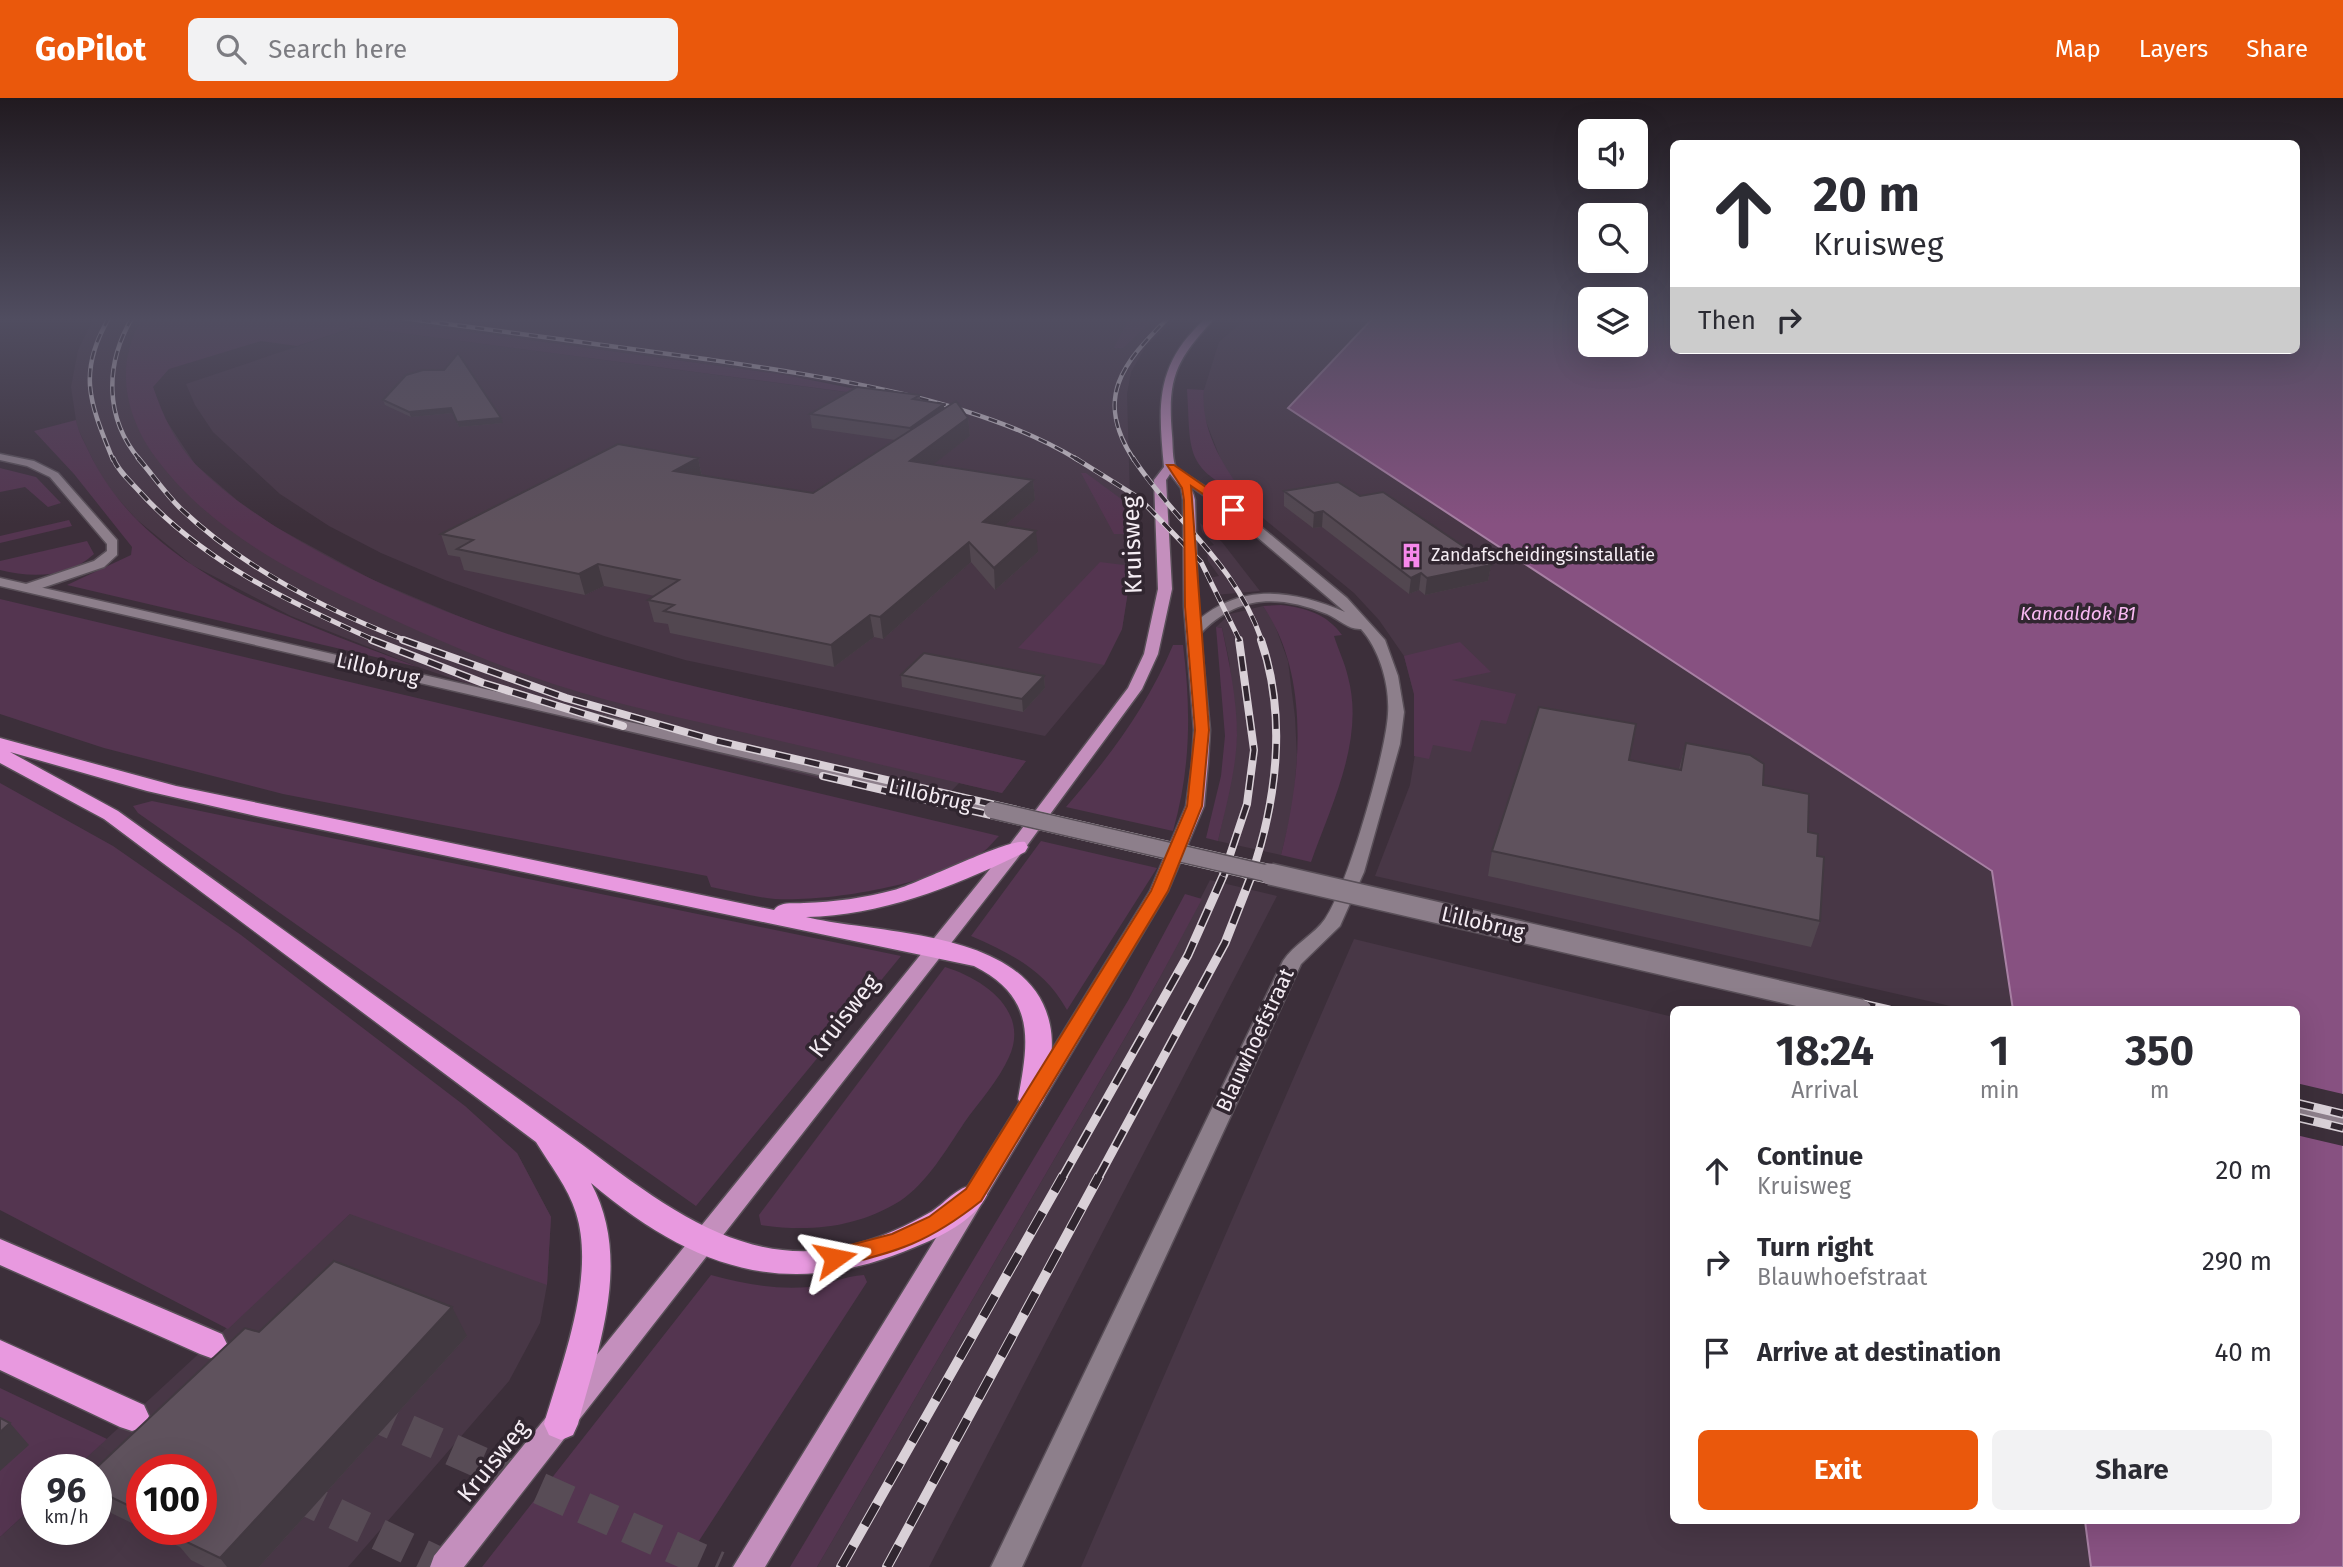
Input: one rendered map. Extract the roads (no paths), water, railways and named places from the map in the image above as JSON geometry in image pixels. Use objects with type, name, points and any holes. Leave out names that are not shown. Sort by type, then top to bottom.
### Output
[{"type":"highway","points":[[0,744],[176,792],[755,911],[818,928],[934,949],[995,966],[1024,989],[1039,1021],[1041,1049],[1031,1099]]},
{"type":"highway","points":[[0,755],[111,815],[546,1135],[574,1150],[651,1213],[704,1241],[750,1258],[808,1263],[896,1242],[937,1223],[973,1195]]},
{"type":"highway","points":[[755,911],[806,911],[876,903],[926,890],[1017,847]]},
{"type":"highway","points":[[546,1135],[580,1192],[594,1227],[594,1282],[586,1331],[561,1424]]},
{"type":"highway","points":[[0,1251],[211,1344]]},
{"type":"highway","points":[[0,1354],[132,1416]]},
{"type":"main road","points":[[748,1567],[1159,891],[1195,806],[1202,730],[1194,632],[1189,500],[1187,488],[1170,467],[1164,402],[1165,387]]},
{"type":"main road","name":"Kruisweg","points":[[445,1567],[1017,847],[1135,689],[1151,654],[1165,589],[1160,480],[1170,467]]},
{"type":"street","points":[[0,457],[30,463],[54,475],[113,543],[113,552],[99,564],[28,589]]},
{"type":"street","name":"Blauwhoefstraat","points":[[1006,1567],[1293,961],[1333,922],[1355,872],[1392,744],[1396,712],[1391,676],[1378,640],[1342,601],[1276,544],[1233,510],[1170,467]]},
{"type":"street","name":"Lillobrug","points":[[0,582],[1844,1006]]},
{"type":"street","points":[[1194,632],[1210,612],[1226,604],[1282,598],[1332,610],[1378,640]]},
{"type":"street","points":[[2300,1111],[2343,1121]]},
{"type":"water","name":"Kanaaldok B1","points":[[1308,387],[2343,387],[2343,1567],[2091,1567],[2085,1524],[2300,1524],[2300,1006],[2012,1006],[1992,871],[1288,408]]},
{"type":"tunnel","points":[[364,1411],[718,1567]]},
{"type":"tunnel","points":[[292,1493],[447,1567]]},
{"type":"railway","points":[[90,387],[98,422],[113,460]]},
{"type":"railway","points":[[112,387],[120,427],[140,460]]},
{"type":"railway","points":[[868,387],[946,405],[993,420],[1078,460]]},
{"type":"railway","points":[[1118,387],[1115,400],[1116,418],[1122,438],[1134,460]]},
{"type":"railway","points":[[113,458],[124,476],[164,516],[220,560],[281,596],[376,641]]},
{"type":"railway","points":[[138,458],[180,508],[258,568],[347,616],[407,641]]},
{"type":"railway","points":[[1075,458],[1139,498],[1201,562],[1240,641]]},
{"type":"railway","points":[[1133,458],[1236,588],[1262,641]]},
{"type":"railway","points":[[372,640],[483,683],[623,726]]},
{"type":"railway","points":[[403,640],[566,698],[717,741],[1229,859]]},
{"type":"railway","points":[[1229,859],[1247,804],[1254,750],[1239,640]]},
{"type":"railway","points":[[1255,865],[1272,788],[1276,728],[1274,698],[1261,640]]},
{"type":"railway","points":[[823,776],[1225,870]]},
{"type":"railway","points":[[1225,870],[1229,859]]},
{"type":"railway","points":[[1229,859],[1255,865]]},
{"type":"railway","points":[[1251,875],[1255,865]]},
{"type":"railway","points":[[1255,865],[1304,876]]},
{"type":"railway","points":[[1223,876],[1225,870]]},
{"type":"railway","points":[[1225,870],[1251,876]]},
{"type":"railway","points":[[1062,1178],[1188,955],[1224,874]]},
{"type":"railway","points":[[1245,874],[1251,875]]},
{"type":"railway","points":[[1296,874],[1872,1006]]},
{"type":"railway","points":[[1251,875],[1815,1006]]},
{"type":"railway","points":[[1098,1178],[1225,943],[1251,876]]},
{"type":"railway","points":[[2300,1104],[2343,1114]]},
{"type":"railway","points":[[2300,1118],[2343,1128]]},
{"type":"railway","points":[[841,1567],[1063,1176]]},
{"type":"railway","points":[[887,1567],[1099,1176]]},
{"type":"place","name":"Zandafscheidingsinstallatie","points":[[1411,555]]}]
